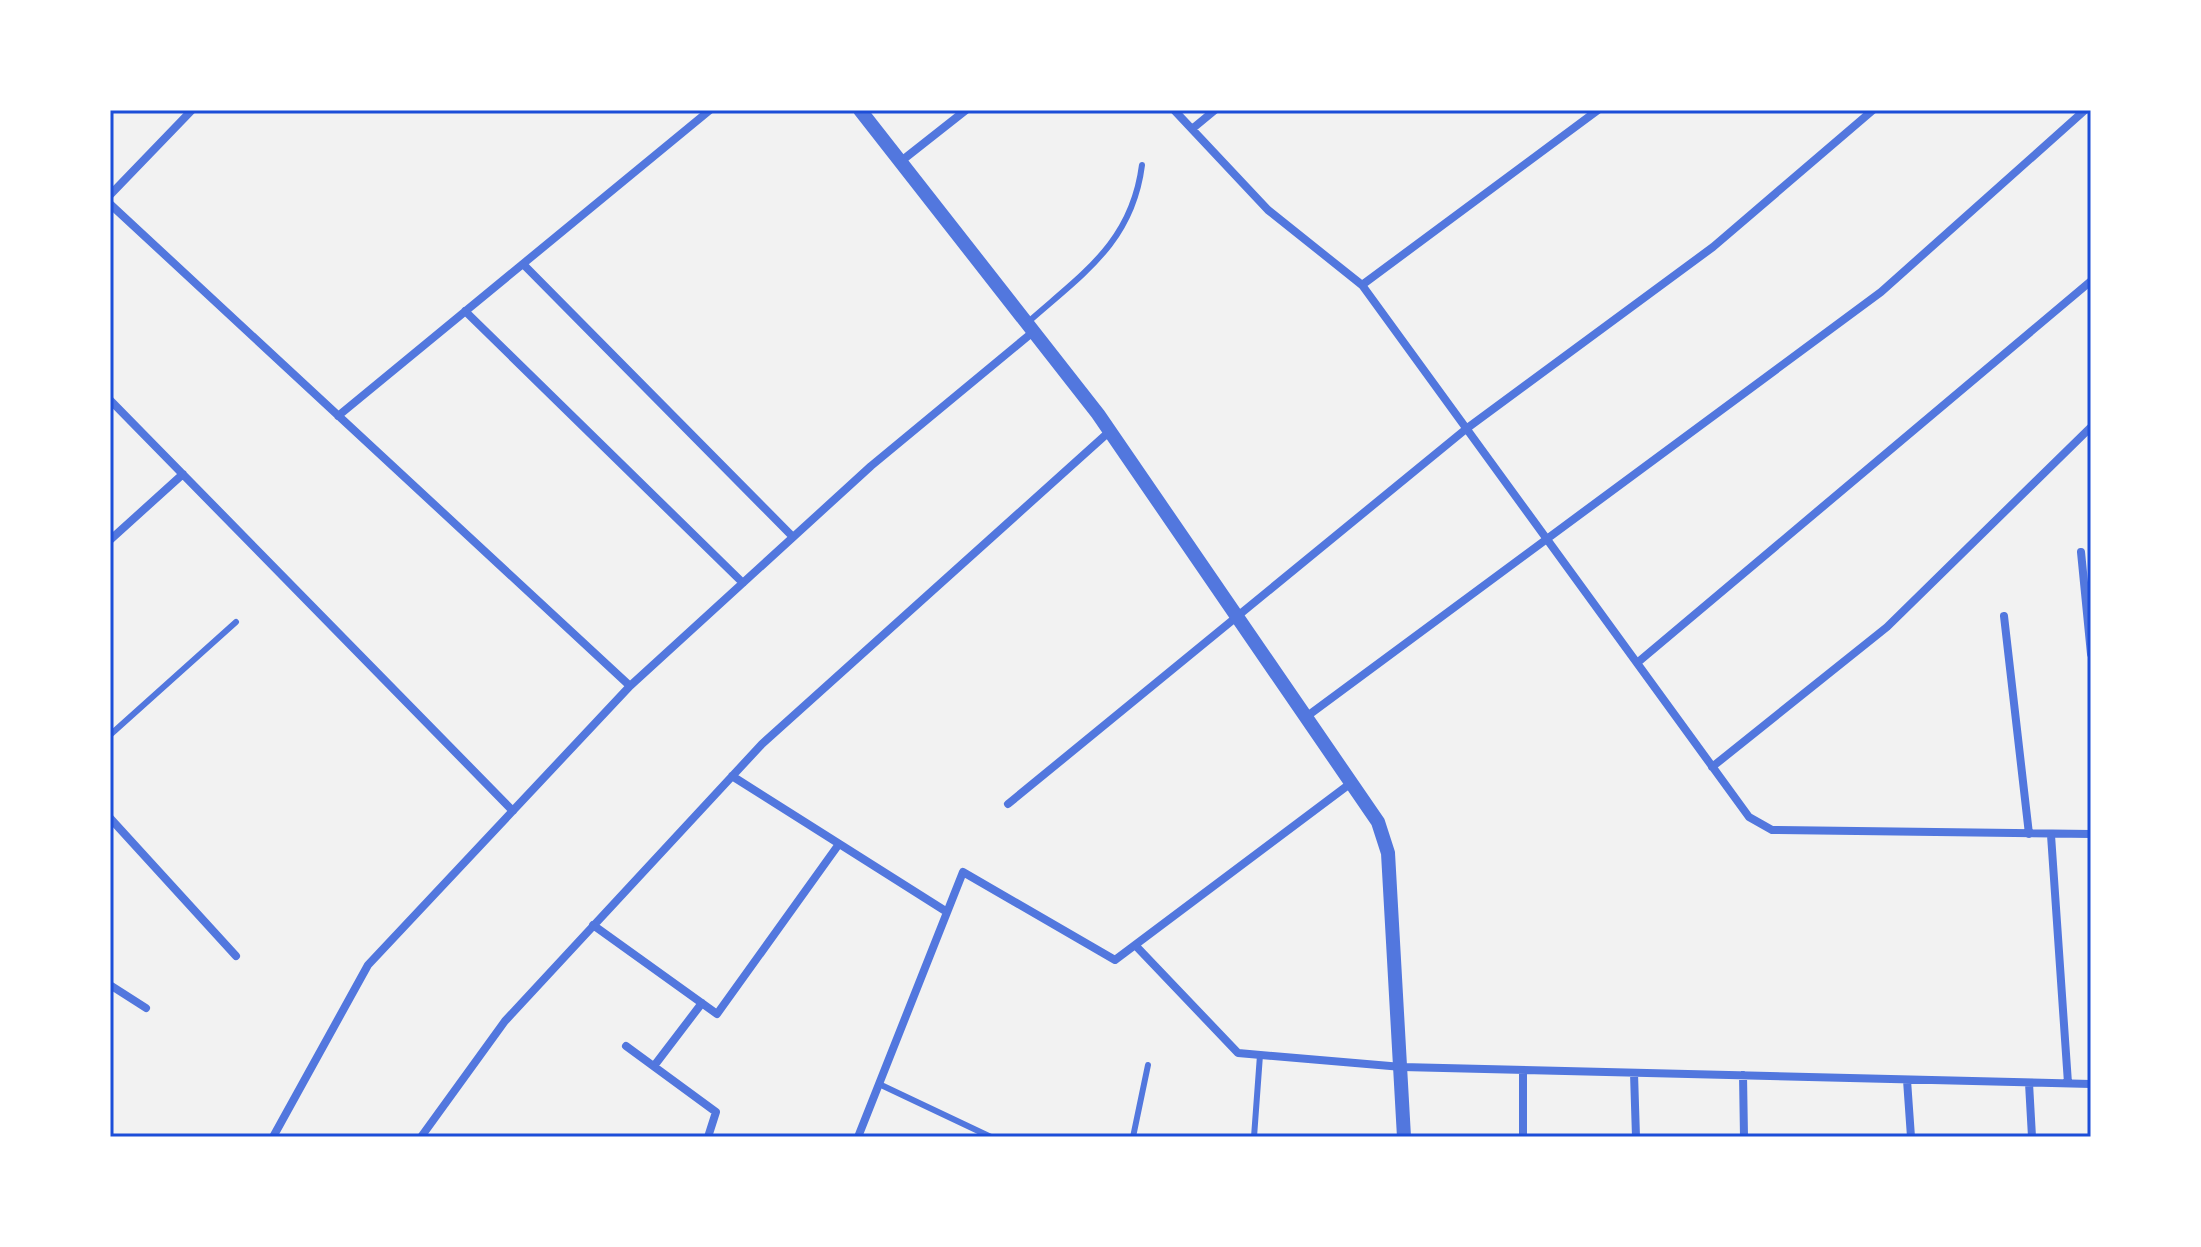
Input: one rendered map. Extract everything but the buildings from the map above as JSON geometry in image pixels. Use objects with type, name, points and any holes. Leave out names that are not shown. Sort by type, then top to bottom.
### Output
[{"type":"street","points":[[110,195],[192,110]]},
{"type":"street","points":[[338,416],[710,110]]},
{"type":"street","points":[[860,110],[1110,431],[1378,822],[1388,853],[1404,1137]]},
{"type":"street","points":[[900,162],[966,110]]},
{"type":"street","points":[[1174,110],[1268,210],[1362,285],[1749,817],[1772,830],[2091,834]]},
{"type":"street","points":[[1192,129],[1215,110]]},
{"type":"street","points":[[1362,285],[1598,110]]},
{"type":"street","points":[[1008,804],[1466,429],[1713,247],[1873,110]]},
{"type":"street","points":[[1306,717],[1881,292],[2085,110]]},
{"type":"street","points":[[110,204],[630,686]]},
{"type":"street","points":[[523,264],[793,537]]},
{"type":"street","points":[[1637,663],[2091,281]]},
{"type":"street","points":[[465,311],[743,583]]},
{"type":"street","points":[[273,1137],[368,965],[630,686],[871,466],[1030,327]]},
{"type":"street","points":[[110,400],[513,811]]},
{"type":"street","points":[[1712,767],[1887,627],[2091,427]]},
{"type":"street","points":[[421,1137],[505,1021],[762,744],[1110,431]]},
{"type":"street","points":[[110,540],[183,474]]},
{"type":"street","points":[[2081,552],[2091,654]]},
{"type":"street","points":[[2004,616],[2029,834]]},
{"type":"street","points":[[732,776],[947,912]]},
{"type":"street","points":[[858,1137],[963,872],[1115,960],[1351,783]]},
{"type":"street","points":[[110,818],[236,956]]},
{"type":"street","points":[[2051,835],[2068,1083]]},
{"type":"street","points":[[593,925],[717,1014],[839,844]]},
{"type":"street","points":[[1135,945],[1238,1053],[1402,1067],[2091,1084]]},
{"type":"street","points":[[110,985],[146,1008]]},
{"type":"street","points":[[654,1066],[702,1003]]},
{"type":"street","points":[[626,1046],[716,1112],[708,1137]]},
{"type":"street","points":[[1523,1070],[1523,1137]]},
{"type":"street","points":[[1634,1073],[1636,1137]]},
{"type":"street","points":[[1743,1075],[1744,1137]]},
{"type":"street","points":[[1907,1080],[1911,1137]]},
{"type":"street","points":[[2029,1083],[2032,1137]]},
{"type":"lane","points":[[1030,327],[1100,258],[1121,230],[1138,199],[1142,165]]},
{"type":"lane","points":[[110,735],[236,622]]},
{"type":"lane","points":[[1254,1137],[1260,1055]]},
{"type":"lane","points":[[1133,1137],[1148,1065]]},
{"type":"lane","points":[[879,1084],[991,1137]]}]
